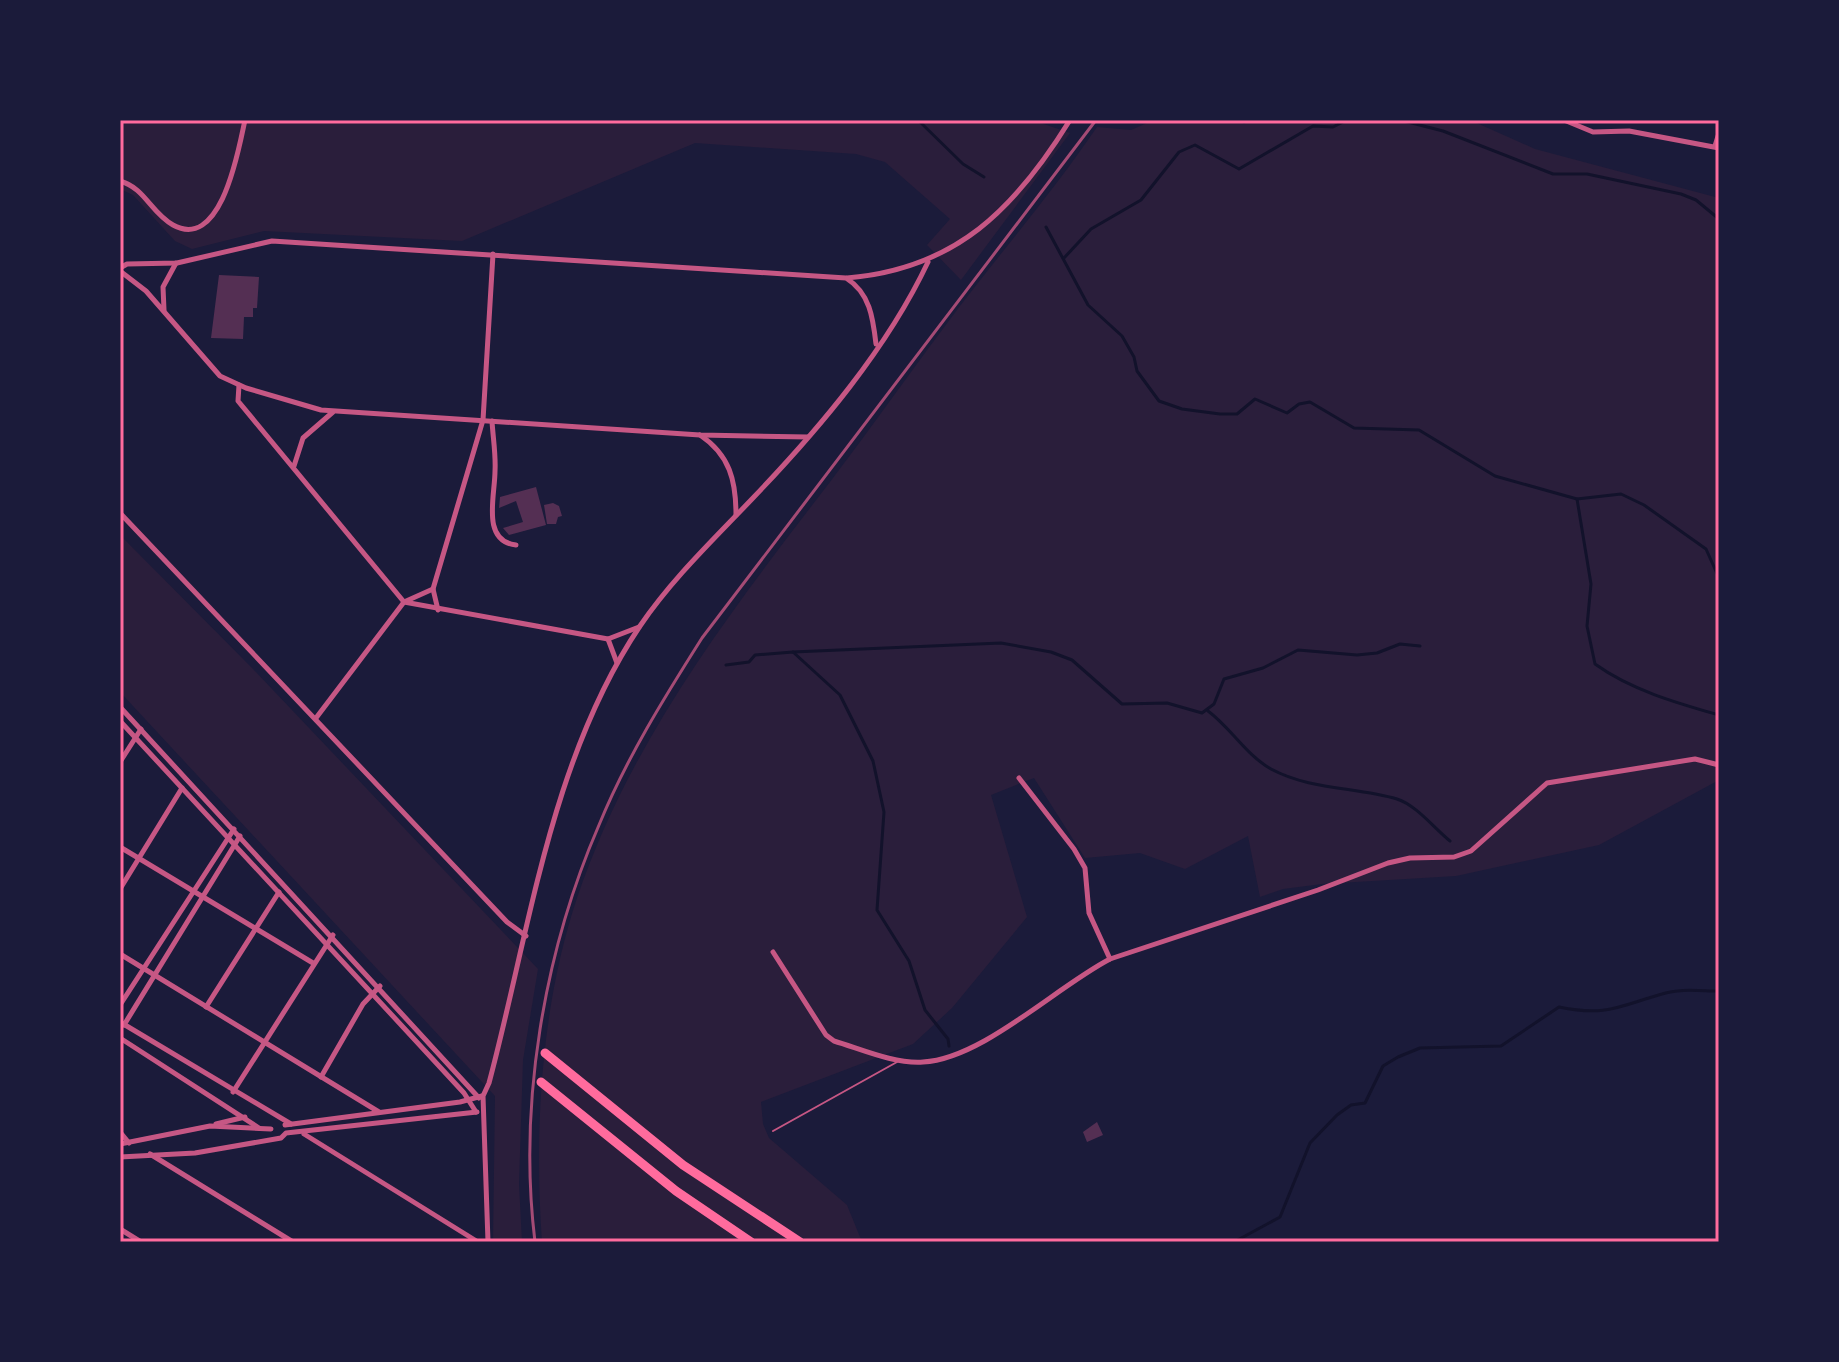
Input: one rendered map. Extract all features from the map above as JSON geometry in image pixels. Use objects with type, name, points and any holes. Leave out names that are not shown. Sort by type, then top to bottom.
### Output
[{"type":"highway","points":[[545,1053],[683,1165],[800,1242]]},
{"type":"highway","points":[[541,1082],[676,1191],[751,1242]]},
{"type":"street","points":[[120,181],[138,190],[174,226],[195,226],[211,215],[227,193],[245,120]]},
{"type":"street","points":[[809,437],[700,435],[335,411],[299,405],[220,376],[137,283],[120,270],[127,264],[177,263],[272,241],[846,278],[928,262],[972,237],[1001,211],[1049,155],[1070,120]]},
{"type":"street","points":[[1564,120],[1593,132],[1629,131],[1717,147],[1719,133]]},
{"type":"street","points":[[438,610],[433,589],[483,420],[493,254]]},
{"type":"street","points":[[210,1126],[271,1129],[283,1122],[481,1097],[489,1083],[518,975],[549,835],[578,745],[617,664],[682,571],[809,437],[877,345],[928,262]]},
{"type":"street","points":[[165,314],[163,287],[177,263]]},
{"type":"street","points":[[846,278],[855,284],[871,310],[877,345]]},
{"type":"street","points":[[239,385],[238,401],[404,602],[608,639],[640,627]]},
{"type":"street","points":[[294,467],[303,438],[335,411]]},
{"type":"street","points":[[492,421],[495,469],[493,523],[497,537],[505,544],[516,545]]},
{"type":"street","points":[[700,435],[712,443],[730,469],[736,488],[736,515]]},
{"type":"street","points":[[783,438],[793,444],[793,455]]},
{"type":"street","points":[[120,513],[507,922],[527,936]]},
{"type":"street","points":[[316,718],[404,602],[433,589]]},
{"type":"street","points":[[608,639],[617,664]]},
{"type":"street","points":[[120,707],[481,1097],[485,1114],[488,1242]]},
{"type":"street","points":[[120,721],[373,993],[470,1100],[476,1112]]},
{"type":"street","points":[[120,762],[141,729]]},
{"type":"street","points":[[773,952],[826,1035],[900,1060],[922,1063],[963,1053],[1078,976],[1110,959],[1318,890],[1388,863],[1410,858],[1454,857],[1471,851],[1539,787],[1552,782],[1695,759],[1719,765]]},
{"type":"street","points":[[1019,778],[1085,868],[1089,913],[1110,959]]},
{"type":"street","points":[[120,889],[182,788]]},
{"type":"street","points":[[120,1005],[192,889],[234,829]]},
{"type":"street","points":[[240,836],[205,897],[122,1023],[283,1122],[286,1133]]},
{"type":"street","points":[[120,847],[313,963]]},
{"type":"street","points":[[206,1007],[279,892]]},
{"type":"street","points":[[233,1092],[333,935]]},
{"type":"street","points":[[120,954],[379,1112]]},
{"type":"street","points":[[321,1077],[380,986]]},
{"type":"street","points":[[120,1038],[259,1128]]},
{"type":"street","points":[[120,1157],[149,1153],[195,1153],[281,1138],[286,1133],[476,1112],[485,1114]]},
{"type":"street","points":[[120,1144],[246,1117]]},
{"type":"street","points":[[271,1129],[274,1137]]},
{"type":"street","points":[[120,1132],[129,1143]]},
{"type":"street","points":[[304,1133],[478,1242]]},
{"type":"street","points":[[149,1153],[293,1242]]},
{"type":"street","points":[[120,1229],[141,1242]]},
{"type":"lane","points":[[773,1131],[900,1060]]},
{"type":"shaded area","points":[[120,120],[1032,120],[1070,133],[961,280],[927,245],[950,219],[885,162],[856,154],[695,143],[462,241],[264,231],[192,249],[175,241],[133,195],[120,189]]},
{"type":"shaded area","points":[[1154,120],[1238,120],[1244,124],[1250,120],[1470,120],[1535,149],[1719,198],[1719,780],[1599,845],[1456,876],[1322,884],[1283,889],[1260,897],[1248,836],[1185,869],[1140,853],[1085,858],[1034,778],[991,795],[1027,917],[952,1008],[913,1044],[761,1102],[763,1124],[769,1138],[847,1205],[862,1242],[542,1242],[540,1112],[555,981],[577,898],[599,840],[625,785],[654,732],[720,629],[1097,127],[1131,130]]},
{"type":"shaded area","points":[[120,535],[252,668],[538,969],[523,1060],[519,1184],[522,1242],[493,1242],[495,1096],[120,692]]},
{"type":"building","points":[[219,275],[259,277],[257,308],[253,308],[253,317],[244,317],[243,339],[211,338]]},
{"type":"building","points":[[536,487],[546,525],[509,535],[503,528],[523,522],[516,501],[499,508],[500,497]]},
{"type":"building","points":[[553,503],[559,506],[562,516],[558,517],[556,524],[547,524],[544,505]]},
{"type":"building","points":[[1097,1122],[1103,1135],[1087,1142],[1083,1132]]},
{"type":"waterway","points":[[918,120],[963,164],[984,177]]},
{"type":"waterway","points":[[1064,258],[1091,229],[1141,200],[1179,152],[1195,145],[1239,169],[1313,126],[1333,127],[1347,120]]},
{"type":"waterway","points":[[1400,120],[1443,131],[1553,174],[1587,174],[1681,194],[1696,200],[1719,219]]},
{"type":"waterway","points":[[1046,227],[1088,305],[1122,336],[1134,357],[1137,371],[1159,401],[1182,409],[1220,414],[1237,414],[1255,399],[1287,413],[1299,404],[1310,402],[1354,428],[1419,430],[1495,476],[1577,499],[1591,584],[1587,626],[1595,664],[1639,688],[1719,715]]},
{"type":"waterway","points":[[1577,499],[1621,494],[1644,505],[1706,549],[1719,578]]},
{"type":"waterway","points":[[793,652],[1001,643],[1051,652],[1072,660],[1122,704],[1167,703],[1202,713],[1214,704],[1224,679],[1263,668],[1298,650],[1357,655],[1377,653],[1400,644],[1420,646]]},
{"type":"waterway","points":[[726,665],[749,662],[755,655],[793,652],[840,695],[873,761],[884,812],[877,910],[909,961],[925,1010],[948,1039],[949,1046]]},
{"type":"waterway","points":[[1208,711],[1271,769],[1317,785],[1397,799],[1418,811],[1450,841]]},
{"type":"waterway","points":[[1234,1242],[1280,1217],[1310,1143],[1337,1115],[1351,1105],[1365,1103],[1383,1066],[1398,1057],[1420,1048],[1501,1046],[1559,1007],[1601,1010],[1669,992],[1719,991]]},
{"type":"railway","points":[[535,1242],[530,1136],[540,1029],[563,924],[599,825],[621,776],[702,638],[1096,120]]}]
